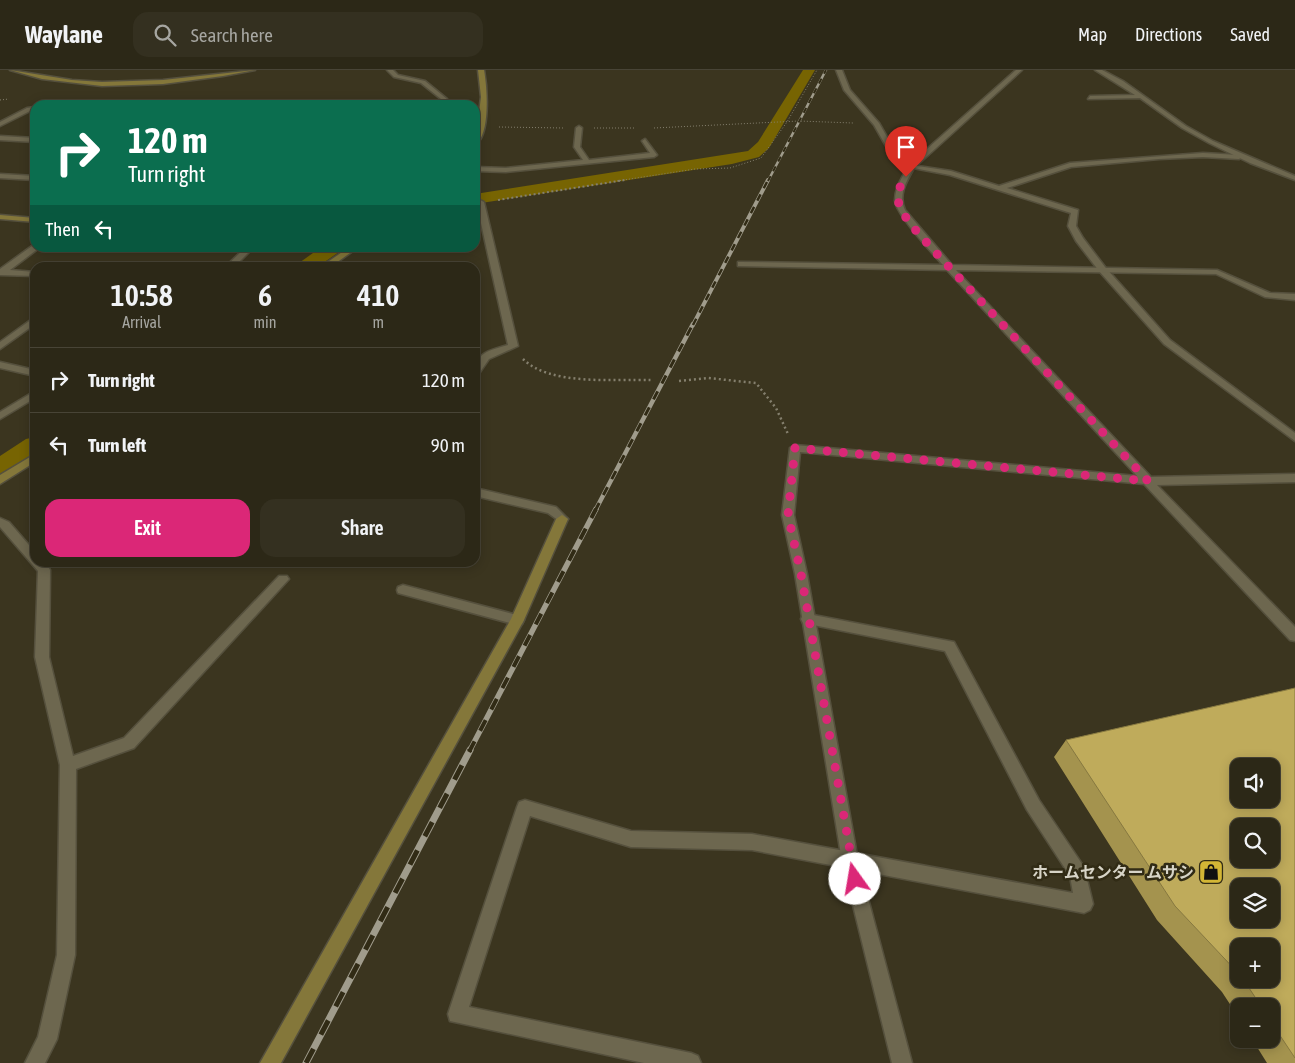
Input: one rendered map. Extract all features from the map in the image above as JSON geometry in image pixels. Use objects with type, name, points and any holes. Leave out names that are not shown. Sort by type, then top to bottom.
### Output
[{"type":"street","points":[[13,70],[76,81],[126,83],[200,79],[252,70]]},
{"type":"street","points":[[390,70],[396,76],[423,82],[443,100]]},
{"type":"street","points":[[480,113],[485,87],[481,70]]},
{"type":"street","points":[[839,70],[847,90],[877,124],[896,159],[911,167],[951,173],[1075,212],[1072,226],[1079,240],[1102,269],[1167,342],[1295,438]]},
{"type":"street","points":[[1019,70],[911,167],[900,188],[898,202],[909,221],[951,268],[1148,481],[1295,636]]},
{"type":"street","points":[[1098,70],[1114,77],[1184,127],[1239,157],[1295,178]]},
{"type":"street","points":[[1096,102],[1088,96],[1142,96]]},
{"type":"street","points":[[0,124],[30,109]]},
{"type":"street","points":[[579,128],[577,147],[587,161]]},
{"type":"street","points":[[0,138],[30,140]]},
{"type":"street","points":[[480,168],[506,170],[654,155],[645,141]]},
{"type":"street","points":[[1000,188],[1070,165],[1159,157],[1203,155],[1239,157]]},
{"type":"street","points":[[0,176],[30,178]]},
{"type":"street","points":[[480,202],[513,346],[486,355],[480,363]]},
{"type":"street","points":[[0,217],[30,220]]},
{"type":"street","points":[[2,270],[30,251]]},
{"type":"street","points":[[234,262],[245,252]]},
{"type":"street","points":[[332,262],[347,252]]},
{"type":"street","points":[[741,264],[1217,272],[1268,295],[1295,297]]},
{"type":"street","points":[[2,270],[30,273]]},
{"type":"street","points":[[0,346],[30,324]]},
{"type":"street","points":[[0,365],[30,372]]},
{"type":"street","points":[[0,416],[30,397]]},
{"type":"street","points":[[902,1063],[850,861],[788,515],[795,448],[1148,481],[1295,478]]},
{"type":"street","points":[[0,480],[30,460]]},
{"type":"street","points":[[270,1063],[517,620],[562,519],[552,510],[480,493]]},
{"type":"street","points":[[2,525],[30,555]]},
{"type":"street","points":[[35,1063],[47,1039],[66,955],[68,765],[42,657],[44,570],[41,567]]},
{"type":"street","points":[[68,765],[129,743],[283,579]]},
{"type":"street","points":[[403,590],[517,620]]},
{"type":"street","points":[[691,1063],[457,1014],[525,807],[631,839],[752,842],[1084,904],[1078,873],[1033,805],[949,646],[808,619]]},
{"type":"path","points":[[648,128],[800,121],[877,124]]},
{"type":"path","points":[[480,124],[638,128]]},
{"type":"path","points":[[513,346],[530,367],[560,378],[651,380]]},
{"type":"path","points":[[680,381],[708,378],[756,383],[776,408],[795,448]]},
{"type":"building","name":"ホームセンター ムサシ","points":[[1295,688],[1295,1058],[1280,1036],[1280,998],[1256,998],[1249,988],[1280,988],[1280,938],[1230,938],[1230,964],[1175,906],[1066,740]]},
{"type":"waterway","points":[[480,198],[732,159],[753,154],[764,145],[809,70]]},
{"type":"waterway","points":[[311,262],[326,252]]},
{"type":"waterway","points":[[0,468],[30,448]]},
{"type":"railway","points":[[768,181],[826,70]]},
{"type":"railway","points":[[693,325],[768,180]]},
{"type":"railway","points":[[595,511],[693,324]]},
{"type":"railway","points":[[469,752],[596,509]]},
{"type":"railway","points":[[306,1063],[470,750]]},
{"type":"place","name":"ホームセンター ムサシ","points":[[1211,872]]},
{"type":"route","points":[[855,879],[850,861],[801,574],[788,515],[795,448],[1148,481],[937,254],[909,221],[898,202],[900,188],[906,177]]}]
